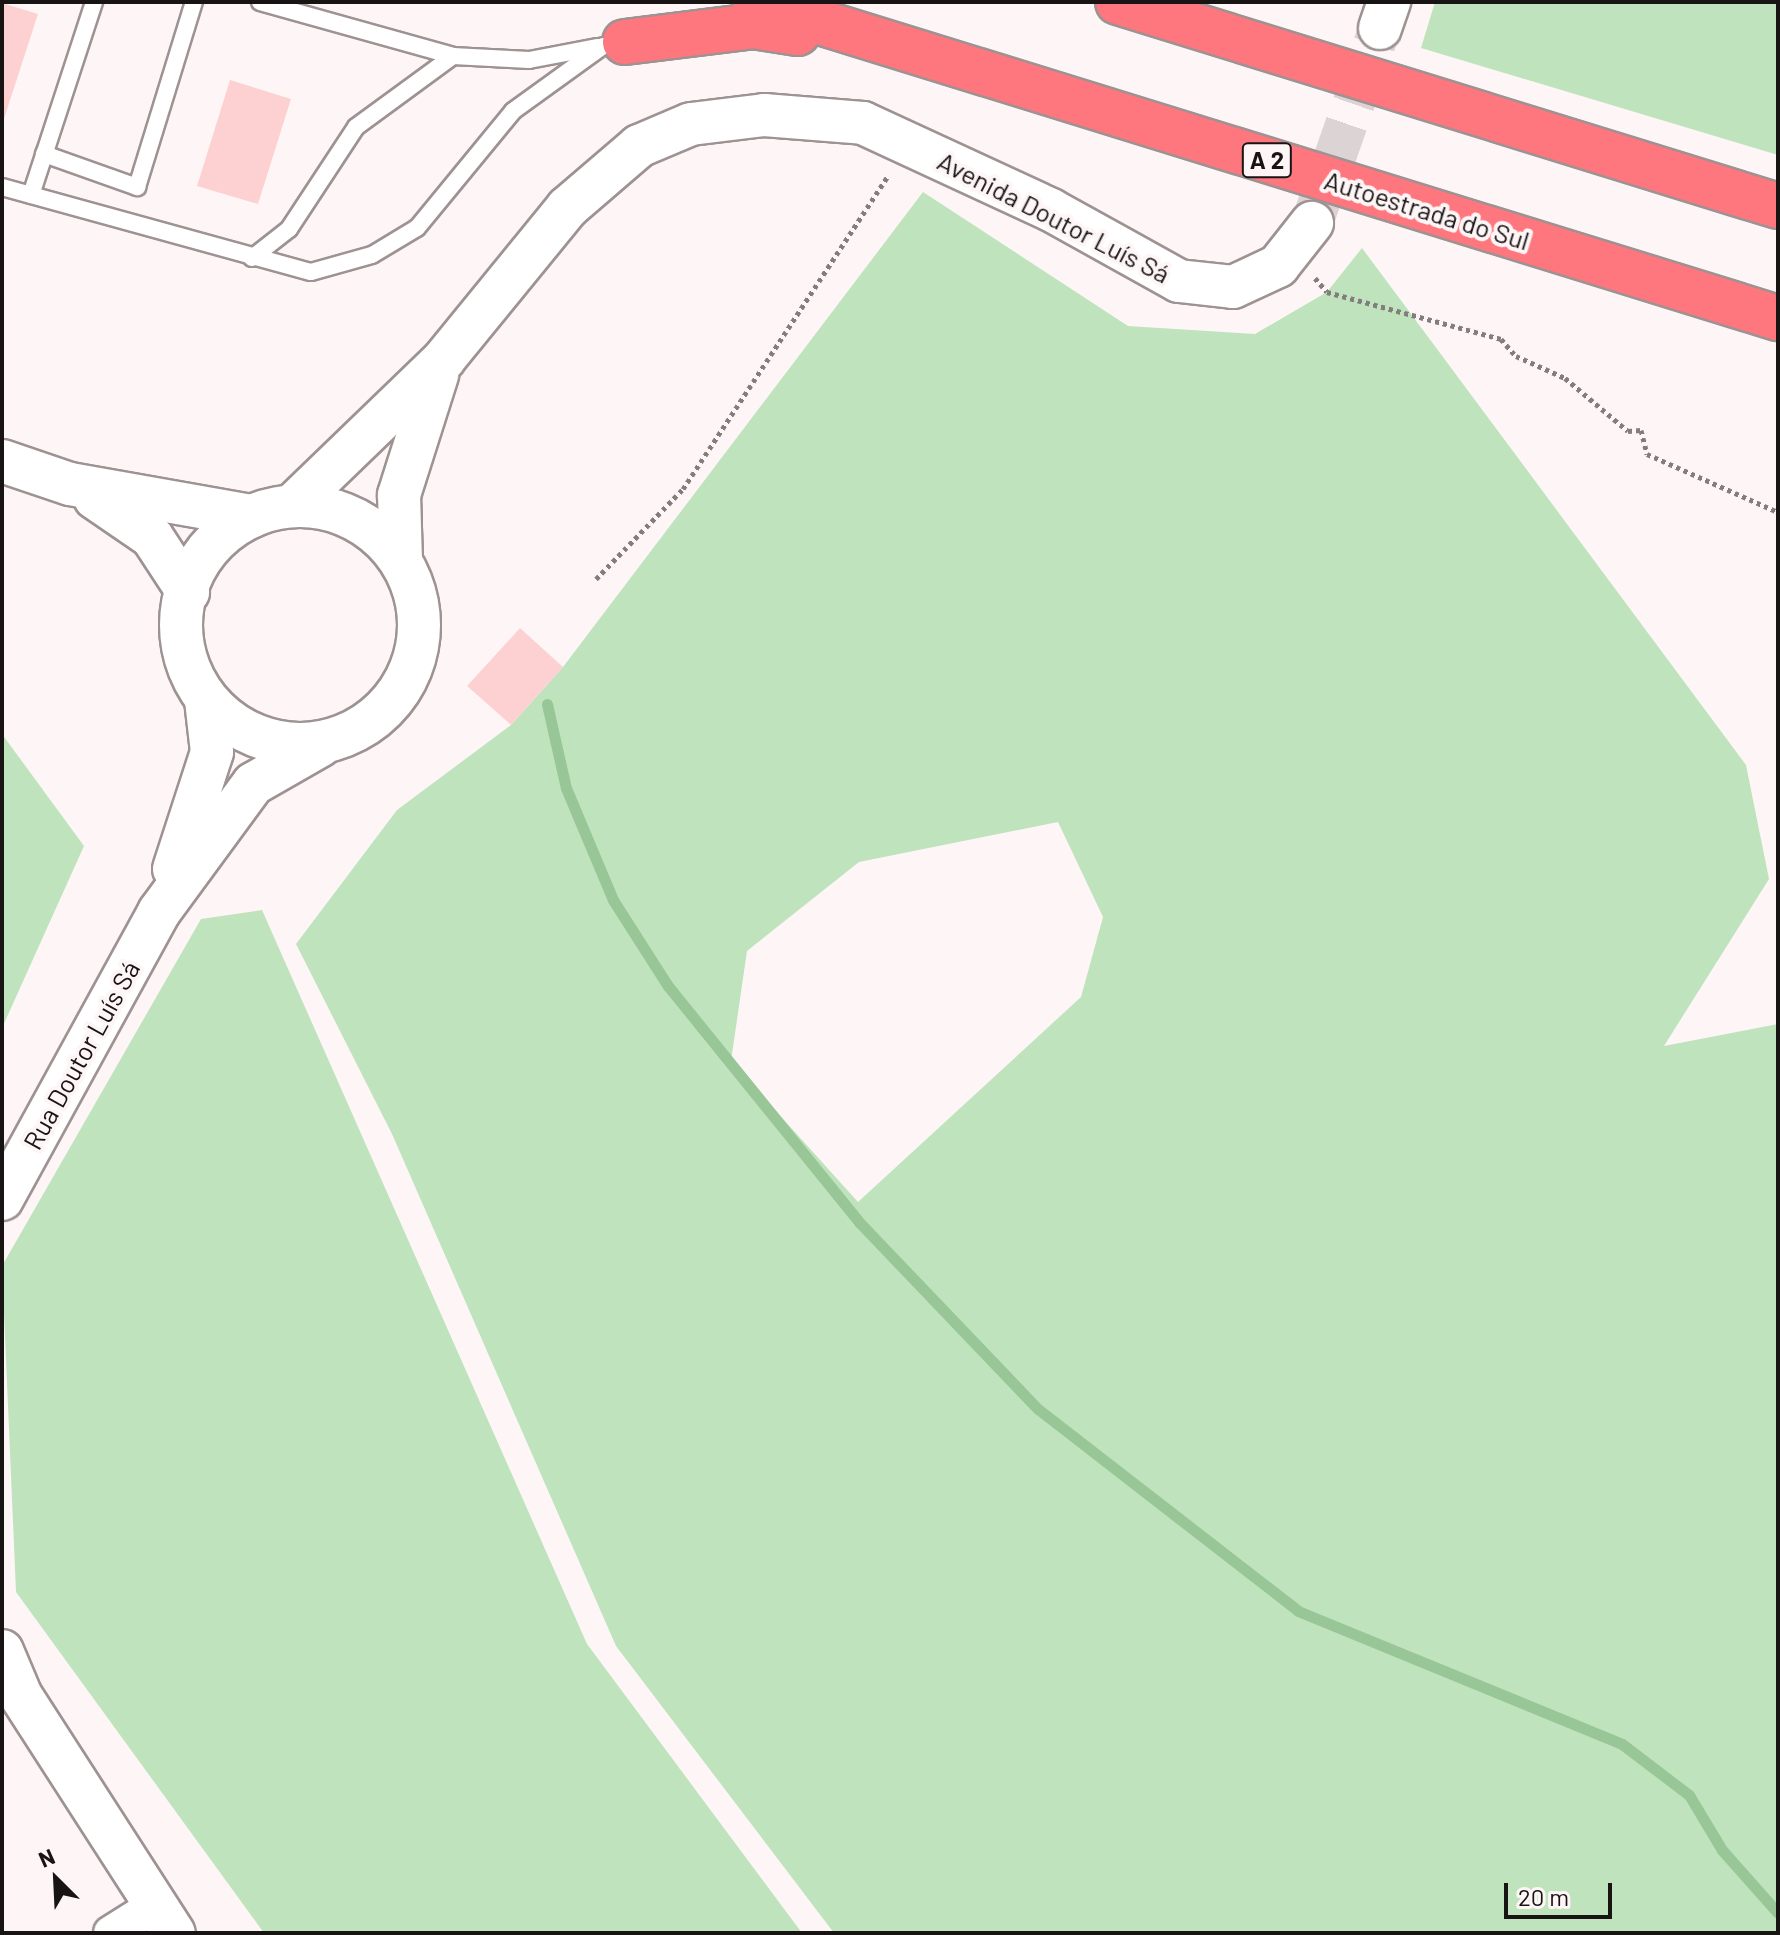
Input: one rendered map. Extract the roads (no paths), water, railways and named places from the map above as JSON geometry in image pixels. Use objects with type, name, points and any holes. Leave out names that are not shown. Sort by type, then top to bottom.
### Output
[{"type":"highway","name":"Autoestrada do Sul","points":[[755,2],[1778,318]]},
{"type":"highway","points":[[1118,2],[1778,206]]},
{"type":"highway","points":[[614,44],[753,26],[918,52]]},
{"type":"street","name":"Avenida Doutor Luís Sá","points":[[292,506],[444,359],[567,208],[639,146],[691,124],[764,115],[863,123],[1051,210],[1179,281],[1233,287],[1278,266],[1301,236]]},
{"type":"street","name":"Avenida Doutor Luís Sá","points":[[401,561],[399,495],[407,457],[444,359]]},
{"type":"street","points":[[2,461],[70,484],[252,516]]},
{"type":"street","points":[[70,484],[152,537],[188,592]]},
{"type":"street","points":[[159,912],[253,784],[386,709],[414,660],[420,620],[401,561],[373,530],[341,513],[292,506],[252,516],[223,535],[196,567],[180,617],[186,663],[206,700],[242,731],[283,744],[326,742]]},
{"type":"street","points":[[159,912],[212,752],[206,700]]},
{"type":"street","name":"Rua Doutor Luís Sá","points":[[2,1199],[159,912]]},
{"type":"street","points":[[2,1651],[21,1696],[164,1920],[111,1933]]},
{"type":"lane","points":[[31,195],[94,2]]},
{"type":"lane","points":[[44,154],[137,187],[194,2]]},
{"type":"lane","points":[[260,2],[453,56],[529,60],[614,44]]},
{"type":"lane","points":[[2,187],[311,272],[372,255],[417,228],[513,111],[614,44]]},
{"type":"lane","points":[[252,258],[289,229],[356,127],[453,56]]},
{"type":"waterway","points":[[547,704],[566,788],[613,900],[668,986],[860,1223],[1038,1409],[1298,1611],[1622,1744],[1689,1795],[1722,1850],[1778,1913]]},
{"type":"tunnel","points":[[1312,223],[1380,28]]}]
